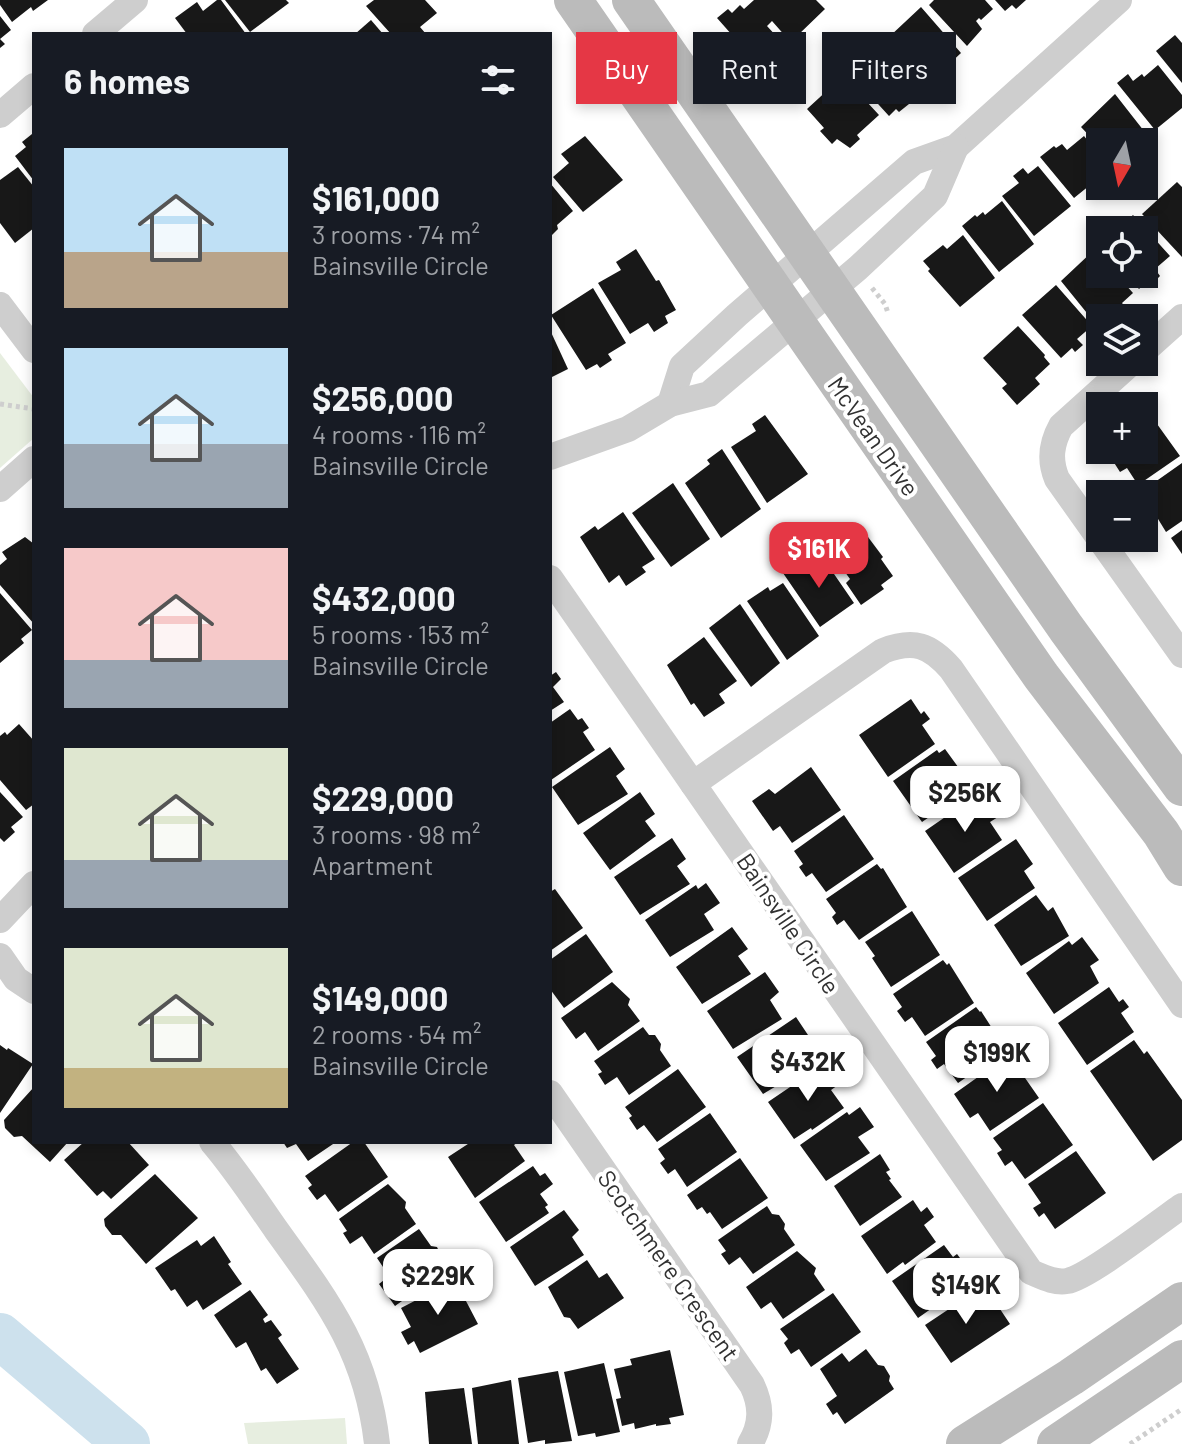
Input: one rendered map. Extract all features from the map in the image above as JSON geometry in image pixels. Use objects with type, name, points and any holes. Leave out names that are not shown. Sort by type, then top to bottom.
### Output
[{"type":"main road","name":"McVean Drive","points":[[573,0],[1041,676],[1161,833],[1182,867]]},
{"type":"main road","name":"McVean Drive","points":[[631,0],[1066,628],[1182,787]]},
{"type":"main road","points":[[965,1444],[1182,1301]]},
{"type":"main road","points":[[1056,1444],[1182,1359]]},
{"type":"street","points":[[670,404],[682,366],[770,286],[914,162],[956,147],[1119,0]]},
{"type":"street","points":[[97,32],[128,2]]},
{"type":"street","points":[[0,115],[32,88]]},
{"type":"street","points":[[552,456],[628,429],[670,404],[709,394],[795,322],[935,196],[956,147]]},
{"type":"street","points":[[0,305],[32,347]]},
{"type":"street","points":[[1158,338],[1182,317]]},
{"type":"street","points":[[1116,376],[1061,426],[1054,439],[1052,467],[1057,479],[1182,655]]},
{"type":"street","points":[[0,489],[32,461]]},
{"type":"street","name":"Bainsville Circle","points":[[552,581],[1031,1272],[1050,1281],[1069,1281],[1089,1271],[1182,1206]]},
{"type":"street","points":[[693,784],[883,651],[909,644],[923,647],[938,654],[951,669],[1182,1005]]},
{"type":"street","points":[[0,920],[32,886]]},
{"type":"street","points":[[0,956],[16,979],[32,990]]},
{"type":"street","name":"Scotchmere Crescent","points":[[552,1096],[752,1385],[760,1410],[758,1431],[750,1444]]},
{"type":"street","points":[[213,1144],[319,1289],[350,1340],[369,1395],[377,1444]]},
{"type":"path","points":[[0,404],[32,409]]},
{"type":"path","points":[[1130,1444],[1182,1409]]},
{"type":"shaded area","points":[[0,353],[32,395],[32,440],[0,468]]},
{"type":"shaded area","points":[[345,1418],[347,1444],[248,1444],[244,1423]]},
{"type":"building","points":[[0,0],[48,0],[33,11],[31,7],[12,22]]},
{"type":"building","points":[[221,0],[245,32],[186,32],[175,18],[197,2],[203,11]]},
{"type":"building","points":[[225,0],[286,0],[289,3],[250,32]]},
{"type":"building","points":[[374,0],[425,0],[437,13],[420,27],[424,32],[389,32],[366,6]]},
{"type":"building","points":[[754,0],[816,0],[825,9],[801,32],[782,32],[772,21],[767,26],[772,32],[729,32],[717,18],[728,9],[732,13],[740,5],[744,9]]},
{"type":"building","points":[[934,0],[985,0],[993,9],[976,21],[982,29],[967,46],[929,5]]},
{"type":"building","points":[[995,0],[1026,0],[1016,9],[1012,5],[1005,11]]},
{"type":"building","points":[[921,7],[943,32],[894,32]]},
{"type":"building","points":[[0,16],[11,30],[0,39]]},
{"type":"building","points":[[371,20],[381,32],[357,32]]},
{"type":"building","points":[[1175,35],[1182,43],[1182,83],[1156,51]]},
{"type":"building","points":[[1158,65],[1182,95],[1182,108],[1157,128],[1153,128],[1117,83],[1128,74],[1133,81],[1142,74],[1144,77]]},
{"type":"building","points":[[1115,94],[1142,128],[1086,128],[1086,132],[1081,127]]},
{"type":"building","points":[[822,95],[822,104],[869,104],[879,115],[857,135],[860,139],[850,148],[837,139],[832,144],[820,131],[824,128],[807,109]]},
{"type":"building","points":[[878,104],[909,104],[899,112],[896,109],[889,116]]},
{"type":"building","points":[[32,134],[32,178],[15,156],[26,147],[22,142]]},
{"type":"building","points":[[585,136],[623,180],[583,212],[553,177],[569,163],[561,154]]},
{"type":"building","points":[[1084,136],[1086,138],[1086,188],[1074,198],[1040,157],[1054,146],[1056,148],[1062,144],[1067,150]]},
{"type":"building","points":[[1038,166],[1071,206],[1034,236],[1002,196],[1019,183],[1013,176],[1023,168],[1028,174]]},
{"type":"building","points":[[18,167],[32,184],[32,230],[15,243],[0,223],[0,180]]},
{"type":"building","points":[[1177,182],[1182,187],[1182,257],[1158,231],[1158,216],[1142,214]]},
{"type":"building","points":[[552,185],[573,211],[557,225],[558,229],[552,235]]},
{"type":"building","points":[[1002,201],[1034,244],[999,272],[962,226],[975,215],[977,217],[983,212],[985,215]]},
{"type":"building","points":[[963,235],[995,278],[960,307],[923,261],[943,245],[947,249]]},
{"type":"building","points":[[1158,243],[1170,256],[1158,266]]},
{"type":"building","points":[[636,249],[676,310],[665,316],[668,323],[654,332],[648,323],[630,334],[598,283],[621,270],[616,262]]},
{"type":"building","points":[[1086,258],[1086,288],[1129,288],[1133,293],[1123,304],[1086,304],[1086,312],[1061,281]]},
{"type":"building","points":[[1056,285],[1086,319],[1086,331],[1077,339],[1083,345],[1075,352],[1072,348],[1061,358],[1022,315]]},
{"type":"building","points":[[593,288],[626,343],[608,354],[612,360],[600,368],[597,364],[586,370],[552,314]]},
{"type":"building","points":[[1018,326],[1050,364],[1035,378],[1040,384],[1017,405],[1002,388],[1007,384],[983,358]]},
{"type":"building","points":[[552,334],[568,369],[552,377]]},
{"type":"building","points":[[765,415],[808,474],[767,503],[731,447],[756,431],[752,424]]},
{"type":"building","points":[[1158,425],[1180,456],[1145,480],[1135,480],[1127,468],[1120,472],[1115,464],[1158,464]]},
{"type":"building","points":[[722,449],[761,509],[721,538],[685,483],[710,464],[707,460]]},
{"type":"building","points":[[1182,463],[1182,521],[1166,532],[1158,519],[1158,480]]},
{"type":"building","points":[[673,483],[710,539],[671,567],[632,513]]},
{"type":"building","points":[[623,512],[655,559],[642,567],[646,572],[626,586],[619,575],[609,583],[580,537],[595,526],[598,530]]},
{"type":"building","points":[[859,525],[893,576],[881,585],[884,589],[861,605],[846,583],[850,579],[827,547]]},
{"type":"building","points":[[1182,530],[1182,554],[1171,538]]},
{"type":"building","points":[[25,537],[32,542],[32,622],[0,585],[0,565],[7,559],[2,552]]},
{"type":"building","points":[[806,557],[812,566],[823,558],[854,603],[820,627],[783,573]]},
{"type":"building","points":[[783,583],[819,636],[787,660],[747,601],[768,587],[770,591]]},
{"type":"building","points":[[0,593],[32,630],[21,639],[24,643],[0,663]]},
{"type":"building","points":[[740,604],[780,663],[751,687],[709,628]]},
{"type":"building","points":[[704,637],[737,681],[719,694],[725,703],[704,717],[694,703],[691,705],[667,665]]},
{"type":"building","points":[[556,672],[561,679],[553,687],[564,702],[552,710],[552,675]]},
{"type":"building","points":[[911,699],[921,714],[924,711],[930,719],[922,725],[935,744],[888,777],[859,735]]},
{"type":"building","points":[[570,709],[589,728],[583,732],[595,750],[552,779],[552,722]]},
{"type":"building","points":[[19,724],[32,739],[32,806],[26,810],[0,780],[0,736],[5,732],[7,735]]},
{"type":"building","points":[[610,747],[625,769],[616,776],[628,794],[578,825],[552,787]]},
{"type":"building","points":[[945,749],[961,771],[954,775],[967,791],[922,822],[893,781],[937,750],[939,753]]},
{"type":"building","points":[[811,767],[841,810],[792,843],[780,826],[773,831],[752,801],[769,789],[775,794]]},
{"type":"building","points":[[0,792],[23,817],[11,827],[15,832],[4,842],[0,838]]},
{"type":"building","points":[[640,792],[655,814],[645,821],[656,836],[610,870],[583,833]]},
{"type":"building","points":[[977,795],[986,809],[990,806],[998,817],[990,822],[1002,840],[954,873],[925,831]]},
{"type":"building","points":[[844,815],[874,859],[826,892],[812,873],[806,877],[799,867],[803,864],[794,851]]},
{"type":"building","points":[[672,838],[686,859],[677,866],[690,884],[640,915],[614,877]]},
{"type":"building","points":[[1016,839],[1033,864],[1024,871],[1035,888],[987,921],[958,878]]},
{"type":"building","points":[[877,864],[883,868],[907,907],[859,940],[844,920],[837,925],[832,917],[836,913],[826,899]]},
{"type":"building","points":[[706,883],[720,903],[704,914],[714,930],[670,957],[645,920],[696,885],[698,889]]},
{"type":"building","points":[[555,889],[583,928],[552,950],[552,891]]},
{"type":"building","points":[[1036,895],[1048,911],[1053,907],[1069,936],[1021,966],[994,925]]},
{"type":"building","points":[[912,911],[940,955],[891,987],[865,942]]},
{"type":"building","points":[[732,927],[748,949],[738,956],[751,974],[702,1004],[676,967]]},
{"type":"building","points":[[586,934],[613,972],[564,1008],[552,992],[552,959]]},
{"type":"building","points":[[1082,937],[1099,960],[1090,966],[1099,983],[1054,1014],[1026,973],[1069,941],[1072,945]]},
{"type":"building","points":[[943,960],[947,965],[949,963],[974,1003],[925,1036],[912,1017],[905,1022],[897,1011],[902,1007],[893,994]]},
{"type":"building","points":[[765,972],[779,992],[770,1000],[782,1019],[733,1049],[707,1011]]},
{"type":"building","points":[[612,982],[630,999],[628,1005],[640,1021],[598,1051],[585,1032],[576,1039],[561,1018]]},
{"type":"building","points":[[1109,987],[1119,1002],[1123,999],[1129,1007],[1121,1013],[1134,1032],[1087,1065],[1058,1023]]},
{"type":"building","points":[[976,1007],[1006,1050],[958,1083],[944,1064],[937,1069],[931,1060],[936,1056],[926,1042]]},
{"type":"building","points":[[796,1017],[810,1038],[801,1045],[813,1064],[763,1094],[737,1057]]},
{"type":"building","points":[[643,1027],[649,1035],[655,1035],[661,1044],[660,1050],[671,1066],[629,1095],[617,1077],[605,1085],[598,1074],[602,1072],[594,1061]]},
{"type":"building","points":[[1134,1040],[1144,1054],[1147,1051],[1182,1100],[1182,1140],[1153,1161],[1090,1071]]},
{"type":"building","points":[[0,1045],[32,1065],[0,1113]]},
{"type":"building","points":[[1009,1055],[1039,1098],[990,1131],[978,1113],[970,1118],[954,1094]]},
{"type":"building","points":[[821,1066],[829,1077],[834,1074],[841,1083],[831,1090],[844,1108],[794,1139],[768,1102]]},
{"type":"building","points":[[678,1069],[706,1107],[657,1142],[644,1125],[637,1130],[625,1107]]},
{"type":"building","points":[[32,1089],[32,1144],[66,1144],[50,1162],[22,1136],[14,1137],[5,1128],[4,1120]]},
{"type":"building","points":[[1043,1103],[1073,1145],[1025,1179],[1012,1161],[1005,1166],[997,1153],[1002,1150],[993,1138]]},
{"type":"building","points":[[860,1107],[874,1127],[858,1137],[870,1153],[826,1181],[800,1145],[847,1112],[849,1115]]},
{"type":"building","points":[[710,1113],[737,1152],[687,1187],[675,1169],[668,1174],[660,1163],[665,1159],[658,1149]]},
{"type":"building","points":[[82,1144],[130,1144],[149,1165],[111,1199],[103,1191],[97,1196],[64,1160]]},
{"type":"building","points":[[296,1144],[333,1144],[308,1161]]},
{"type":"building","points":[[350,1144],[365,1144],[388,1177],[338,1212],[325,1194],[317,1200],[308,1188],[312,1185],[305,1176]]},
{"type":"building","points":[[468,1144],[515,1144],[525,1161],[475,1198],[448,1157]]},
{"type":"building","points":[[1076,1151],[1106,1193],[1055,1229],[1044,1213],[1039,1217],[1033,1208],[1041,1203],[1028,1184]]},
{"type":"building","points":[[880,1154],[890,1170],[886,1172],[889,1180],[902,1197],[860,1226],[834,1186]]},
{"type":"building","points":[[740,1158],[768,1198],[722,1229],[710,1212],[707,1214],[702,1207],[697,1210],[687,1195]]},
{"type":"building","points":[[533,1166],[540,1176],[545,1173],[553,1184],[540,1194],[548,1205],[545,1207],[549,1213],[506,1242],[479,1202]]},
{"type":"building","points":[[155,1174],[198,1218],[146,1264],[121,1235],[112,1235],[104,1219]]},
{"type":"building","points":[[388,1184],[406,1202],[405,1208],[416,1224],[374,1254],[362,1236],[350,1244],[343,1233],[347,1231],[339,1219]]},
{"type":"building","points":[[913,1200],[921,1212],[927,1207],[934,1217],[924,1225],[936,1242],[887,1274],[861,1236]]},
{"type":"building","points":[[767,1206],[772,1214],[779,1215],[795,1245],[753,1274],[740,1257],[729,1265],[721,1254],[726,1251],[718,1240]]},
{"type":"building","points":[[564,1210],[579,1230],[572,1237],[584,1255],[535,1286],[510,1247]]},
{"type":"building","points":[[419,1229],[431,1246],[437,1247],[447,1269],[395,1306],[379,1284],[389,1276],[377,1258]]},
{"type":"building","points":[[214,1236],[242,1284],[203,1310],[197,1300],[187,1307],[155,1268],[197,1240],[201,1246]]},
{"type":"building","points":[[944,1245],[953,1257],[957,1254],[963,1262],[955,1269],[968,1288],[918,1318],[892,1281]]},
{"type":"building","points":[[797,1251],[816,1268],[814,1274],[825,1290],[783,1319],[771,1302],[761,1309],[746,1287]]},
{"type":"building","points":[[587,1260],[599,1278],[607,1273],[624,1298],[578,1329],[570,1318],[564,1317],[548,1287]]},
{"type":"building","points":[[455,1280],[478,1324],[420,1353],[414,1341],[408,1345],[401,1332],[411,1327],[401,1308]]},
{"type":"building","points":[[250,1290],[268,1315],[263,1319],[265,1323],[271,1320],[282,1335],[278,1338],[299,1369],[277,1384],[266,1368],[261,1371],[246,1342],[236,1348],[214,1315]]},
{"type":"building","points":[[975,1292],[985,1308],[991,1308],[996,1303],[1010,1324],[951,1363],[925,1325],[966,1294],[968,1297]]},
{"type":"building","points":[[833,1293],[861,1332],[811,1367],[799,1349],[791,1354],[784,1343],[788,1339],[780,1329]]},
{"type":"building","points":[[866,1349],[878,1365],[884,1366],[894,1389],[845,1424],[837,1412],[833,1415],[826,1404],[837,1396],[820,1369],[842,1353],[849,1362]]},
{"type":"building","points":[[670,1350],[684,1415],[669,1418],[671,1424],[635,1429],[634,1423],[622,1426],[616,1399],[621,1398],[614,1369],[632,1365],[630,1359]]},
{"type":"building","points":[[604,1363],[620,1432],[596,1437],[595,1433],[578,1436],[564,1372]]},
{"type":"building","points":[[558,1371],[572,1441],[528,1443],[518,1378]]},
{"type":"building","points":[[511,1380],[519,1444],[478,1444],[472,1388]]},
{"type":"building","points":[[464,1388],[472,1444],[429,1444],[425,1392]]},
{"type":"waterway","points":[[0,1336],[127,1444]]}]
